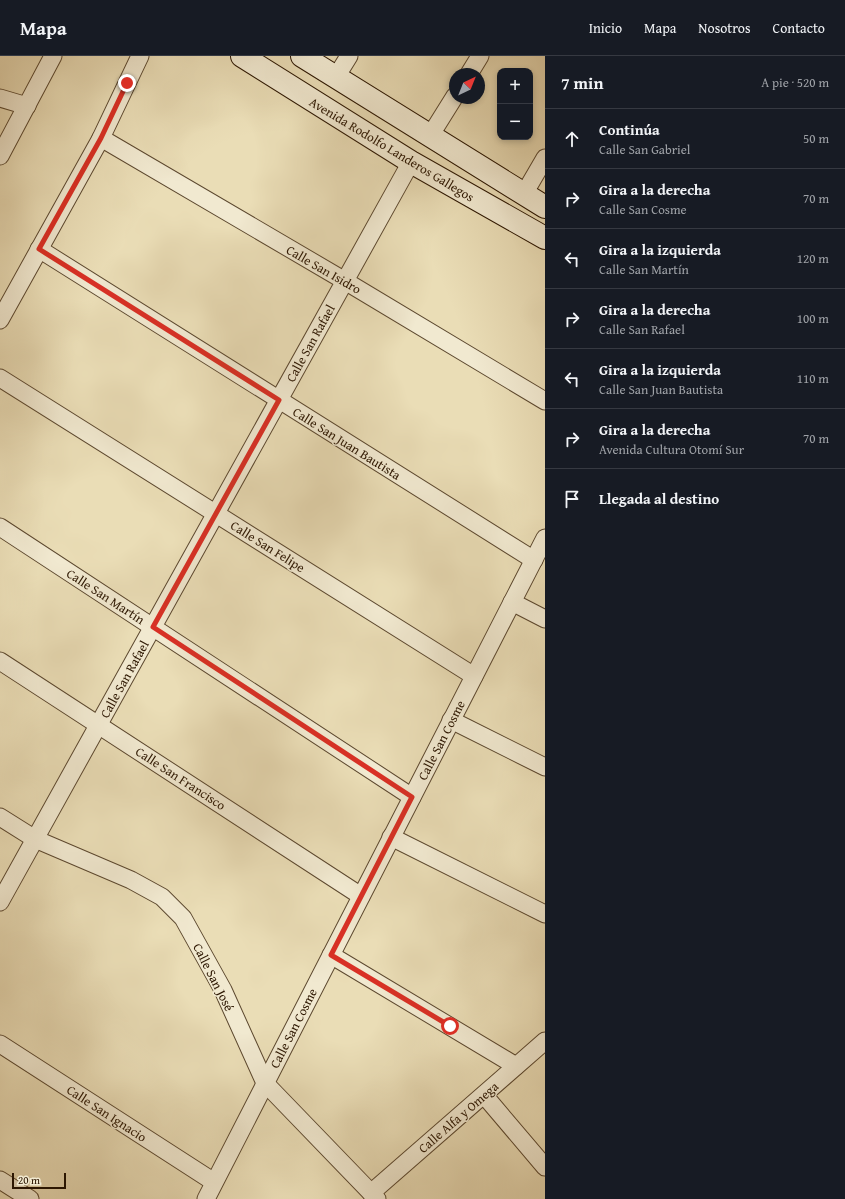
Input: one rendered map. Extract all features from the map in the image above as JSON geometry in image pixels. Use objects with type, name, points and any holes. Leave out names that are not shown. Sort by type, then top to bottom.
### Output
[{"type":"main road","name":"Avenida Rodolfo Landeros Gallegos","points":[[242,56],[411,162],[545,238]]},
{"type":"main road","points":[[302,56],[545,207]]},
{"type":"street","points":[[0,156],[52,56]]},
{"type":"street","points":[[0,320],[101,138],[140,56]]},
{"type":"street","points":[[336,77],[349,56]]},
{"type":"street","points":[[473,68],[480,56]]},
{"type":"street","points":[[0,98],[27,106]]},
{"type":"street","points":[[430,136],[450,104]]},
{"type":"street","name":"Calle San Isidro","points":[[101,138],[345,281],[545,401]]},
{"type":"street","points":[[524,194],[545,158]]},
{"type":"street","name":"Calle San Rafael","points":[[0,902],[411,162]]},
{"type":"street","name":"Calle San Juan Bautista","points":[[39,249],[534,560]]},
{"type":"street","name":"Calle San Felipe","points":[[0,378],[474,676]]},
{"type":"street","name":"Calle San Martín","points":[[0,527],[412,797]]},
{"type":"street","name":"Calle San Cosme","points":[[206,1199],[545,538]]},
{"type":"street","points":[[512,602],[545,619]]},
{"type":"street","name":"Calle San Francisco","points":[[0,661],[361,896]]},
{"type":"street","points":[[451,720],[545,767]]},
{"type":"street","name":"Calle San José","points":[[0,817],[35,840],[131,880],[162,897],[183,918],[223,990],[265,1083],[374,1196]]},
{"type":"street","points":[[391,837],[545,914]]},
{"type":"street","points":[[331,955],[516,1066]]},
{"type":"street","name":"Calle Alfa y Omega","points":[[374,1196],[545,1041]]},
{"type":"street","name":"Calle San Ignacio","points":[[0,1044],[214,1182]]},
{"type":"street","points":[[484,1095],[545,1168]]},
{"type":"street","points":[[0,1180],[30,1199]]},
{"type":"route","points":[[127,83],[101,138],[39,249],[279,400],[153,627],[412,797],[331,955],[450,1026]]}]
